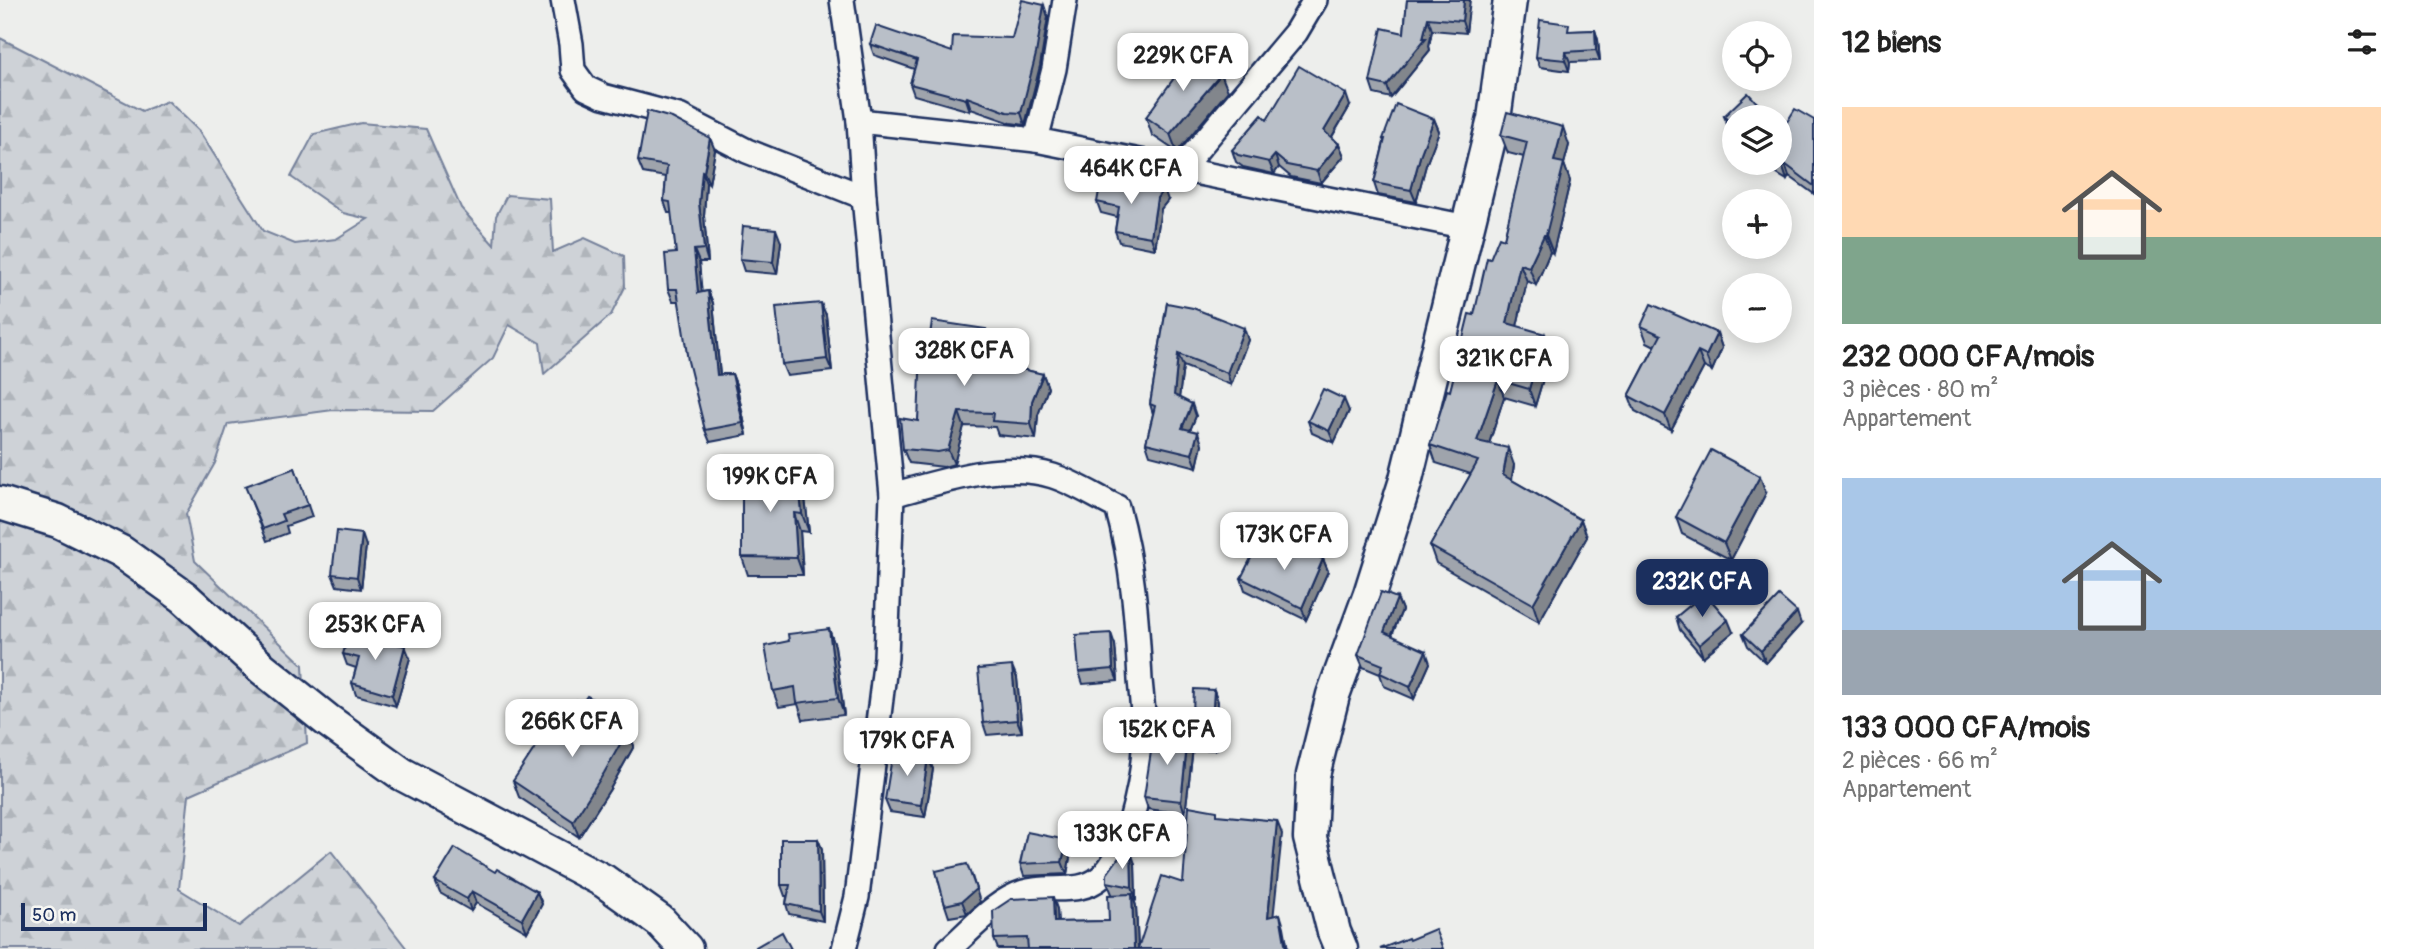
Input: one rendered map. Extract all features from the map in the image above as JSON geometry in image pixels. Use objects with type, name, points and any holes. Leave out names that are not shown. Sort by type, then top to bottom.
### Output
[{"type":"street","points":[[563,0],[573,70],[586,88],[603,96],[679,116],[747,151],[864,197]]},
{"type":"street","points":[[842,0],[859,121],[892,495],[886,657],[858,897],[844,949]]},
{"type":"street","points":[[1036,139],[1054,69],[1065,0]]},
{"type":"street","points":[[1180,170],[1296,33],[1315,0]]},
{"type":"street","points":[[1341,949],[1334,932],[1310,838],[1313,775],[1334,695],[1405,483],[1494,118],[1510,0]]},
{"type":"street","points":[[859,121],[1036,139],[1467,227]]},
{"type":"street","points":[[892,495],[967,474],[1027,471],[1072,483],[1117,507],[1135,597],[1144,747],[1135,808],[1122,846],[1102,876],[1089,885],[1073,889],[1049,887],[1023,892],[999,905],[949,949]]},
{"type":"street","points":[[0,503],[58,521],[121,552],[184,597],[273,677],[402,774],[604,881],[660,921],[686,949]]},
{"type":"green space","points":[[0,38],[142,111],[168,101],[199,131],[263,231],[295,244],[336,239],[368,219],[343,213],[291,177],[314,134],[361,123],[426,129],[461,208],[494,245],[496,216],[507,195],[550,199],[553,252],[585,238],[624,256],[625,287],[611,315],[544,374],[540,343],[509,325],[493,358],[433,411],[333,410],[228,424],[215,463],[186,514],[195,561],[303,665],[307,743],[189,795],[179,889],[239,926],[331,851],[407,949],[0,949]]},
{"type":"building","points":[[1022,0],[1044,5],[1036,54],[1021,113],[1007,112],[967,97],[966,99],[910,84],[917,60],[870,44],[876,26],[952,52],[953,36],[1012,38]]},
{"type":"building","points":[[1407,0],[1464,0],[1462,21],[1428,18],[1423,38],[1426,38],[1387,86],[1370,82],[1382,28],[1404,33]]},
{"type":"building","points":[[1540,20],[1569,24],[1568,31],[1595,30],[1596,50],[1566,52],[1565,60],[1536,57]]},
{"type":"building","points":[[1192,53],[1221,74],[1170,134],[1146,117]]},
{"type":"building","points":[[1299,66],[1346,94],[1324,131],[1339,144],[1317,171],[1287,165],[1275,155],[1269,162],[1238,155],[1232,150],[1262,115],[1267,120]]},
{"type":"building","points":[[1748,93],[1759,105],[1735,105]]},
{"type":"building","points":[[1396,104],[1434,119],[1411,190],[1374,183],[1383,139]]},
{"type":"building","points":[[1795,109],[1814,120],[1814,186],[1792,169],[1792,114]]},
{"type":"building","points":[[647,111],[672,118],[710,138],[704,172],[702,171],[699,203],[704,249],[694,250],[698,293],[708,291],[717,375],[732,374],[743,423],[705,430],[688,361],[677,289],[668,289],[665,254],[676,253],[670,202],[664,201],[667,166],[638,161]]},
{"type":"building","points":[[1507,112],[1563,127],[1554,161],[1564,163],[1546,235],[1529,267],[1520,264],[1507,323],[1545,334],[1529,389],[1498,380],[1477,441],[1508,448],[1503,475],[1581,520],[1533,604],[1430,546],[1478,461],[1430,445],[1447,390],[1450,391],[1469,314],[1474,315],[1487,258],[1490,259],[1499,237],[1504,239],[1527,142],[1501,135]]},
{"type":"building","points":[[1101,180],[1164,189],[1157,198],[1151,237],[1115,231],[1119,207],[1097,202]]},
{"type":"building","points":[[743,226],[776,229],[773,262],[740,259]]},
{"type":"building","points":[[821,303],[827,359],[782,364],[776,307]]},
{"type":"building","points":[[1167,303],[1193,308],[1244,328],[1227,373],[1178,354],[1174,395],[1192,404],[1182,428],[1198,432],[1192,454],[1146,443],[1155,406],[1150,404]]},
{"type":"building","points":[[1651,304],[1717,333],[1706,356],[1698,352],[1665,415],[1629,396],[1661,335],[1641,326]]},
{"type":"building","points":[[932,321],[986,329],[981,360],[1043,374],[1032,401],[1031,424],[992,421],[993,413],[959,412],[948,450],[938,452],[903,449],[900,418],[918,421],[921,350],[928,350]]},
{"type":"building","points":[[1323,389],[1344,399],[1329,431],[1308,421]]},
{"type":"building","points":[[1711,450],[1760,476],[1724,543],[1676,517]]},
{"type":"building","points":[[295,468],[308,505],[281,514],[284,521],[263,529],[245,486]]},
{"type":"building","points":[[742,471],[798,472],[802,514],[794,513],[797,558],[742,557]]},
{"type":"building","points":[[337,531],[362,534],[357,577],[332,574]]},
{"type":"building","points":[[1284,540],[1323,559],[1302,608],[1241,578],[1257,546],[1278,557]]},
{"type":"building","points":[[1381,592],[1397,598],[1384,632],[1426,651],[1410,687],[1380,673],[1383,665],[1358,655]]},
{"type":"building","points":[[1705,593],[1728,620],[1699,645],[1676,617]]},
{"type":"building","points":[[1779,596],[1797,612],[1761,651],[1743,634]]},
{"type":"building","points":[[829,629],[838,698],[797,703],[795,687],[773,691],[765,646],[789,641],[788,634]]},
{"type":"building","points":[[349,632],[405,646],[392,695],[352,683],[359,658],[343,654]]},
{"type":"building","points":[[1111,633],[1113,669],[1079,672],[1076,635]]},
{"type":"building","points":[[1012,666],[1017,720],[983,723],[978,669]]},
{"type":"building","points":[[1194,689],[1214,690],[1211,738],[1192,737]]},
{"type":"building","points":[[587,696],[604,705],[599,715],[628,730],[573,821],[513,781],[544,734],[555,741],[577,700],[582,703]]},
{"type":"building","points":[[1154,732],[1188,736],[1181,801],[1144,797]]},
{"type":"building","points":[[893,751],[928,757],[921,805],[885,800]]},
{"type":"building","points":[[1189,806],[1217,811],[1217,815],[1277,821],[1268,917],[1280,914],[1286,949],[1138,949],[1162,876],[1183,883]]},
{"type":"building","points":[[1027,832],[1067,840],[1062,862],[1020,864]]},
{"type":"building","points":[[781,839],[818,839],[819,911],[786,904],[790,885],[781,885]]},
{"type":"building","points":[[455,848],[495,872],[497,869],[537,892],[522,919],[472,891],[467,899],[435,881]]},
{"type":"building","points":[[1123,852],[1131,852],[1132,887],[1107,882],[1107,874]]},
{"type":"building","points":[[967,864],[976,889],[962,901],[945,905],[936,871]]},
{"type":"building","points":[[1132,894],[1134,949],[1028,949],[1027,938],[994,939],[993,911],[1011,899],[1053,897],[1054,922],[1109,921],[1108,895]]},
{"type":"building","points":[[1435,929],[1443,949],[1380,949],[1408,938],[1409,940]]},
{"type":"building","points":[[782,932],[791,949],[757,949],[756,947]]}]
